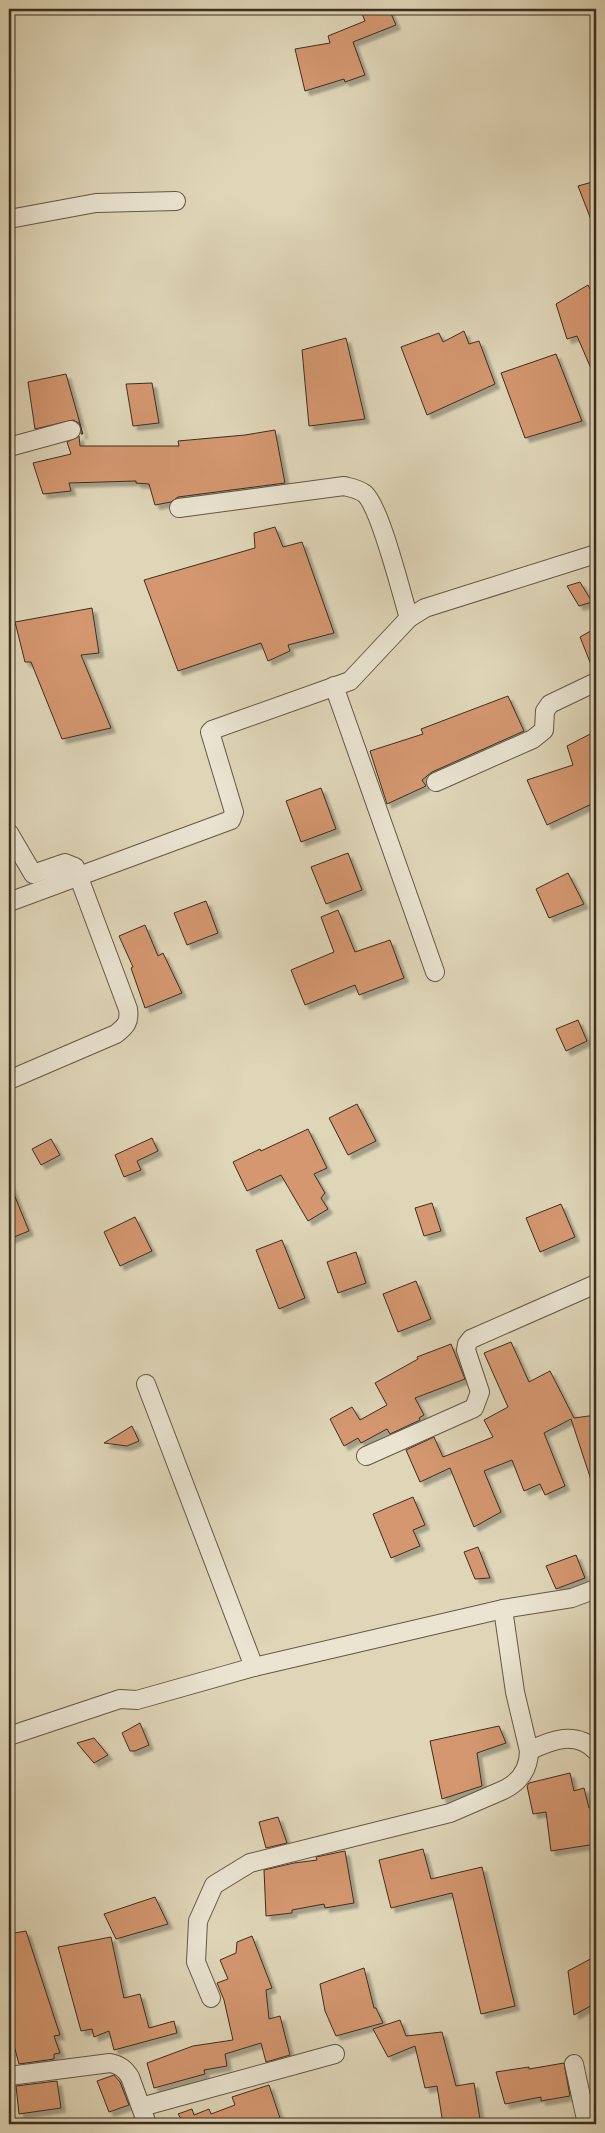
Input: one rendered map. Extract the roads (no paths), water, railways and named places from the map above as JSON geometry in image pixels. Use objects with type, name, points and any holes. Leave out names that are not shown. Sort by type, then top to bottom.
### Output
[{"type":"street","points":[[9,219],[96,204],[176,201]]},
{"type":"street","points":[[9,446],[71,430]]},
{"type":"street","points":[[179,508],[344,486],[356,488],[365,493],[377,511],[409,618]]},
{"type":"street","points":[[9,902],[230,820],[234,812],[210,731],[355,678],[409,618],[425,608],[596,554]]},
{"type":"street","points":[[436,782],[533,739],[544,730],[545,712],[550,704],[596,682]]},
{"type":"street","points":[[334,686],[435,972]]},
{"type":"street","points":[[9,832],[32,874],[65,863],[75,867],[80,876],[129,1017],[127,1026],[116,1034],[9,1080]]},
{"type":"street","points":[[366,1456],[474,1408],[480,1392],[466,1350],[471,1339],[596,1284]]},
{"type":"street","points":[[146,1384],[254,1667]]},
{"type":"street","points":[[9,1736],[120,1699],[137,1700],[254,1667],[503,1609],[572,1598],[596,1589]]},
{"type":"street","points":[[211,1998],[196,1962],[198,1921],[214,1885],[250,1863],[450,1813],[508,1788],[525,1772],[529,1762],[529,1751],[515,1692],[503,1609]]},
{"type":"street","points":[[529,1751],[552,1740],[563,1739],[583,1741],[596,1751]]},
{"type":"street","points":[[141,2107],[335,2054]]},
{"type":"street","points":[[9,2076],[110,2063],[118,2065],[126,2071],[148,2124]]},
{"type":"street","points":[[574,2064],[588,2124]]}]
